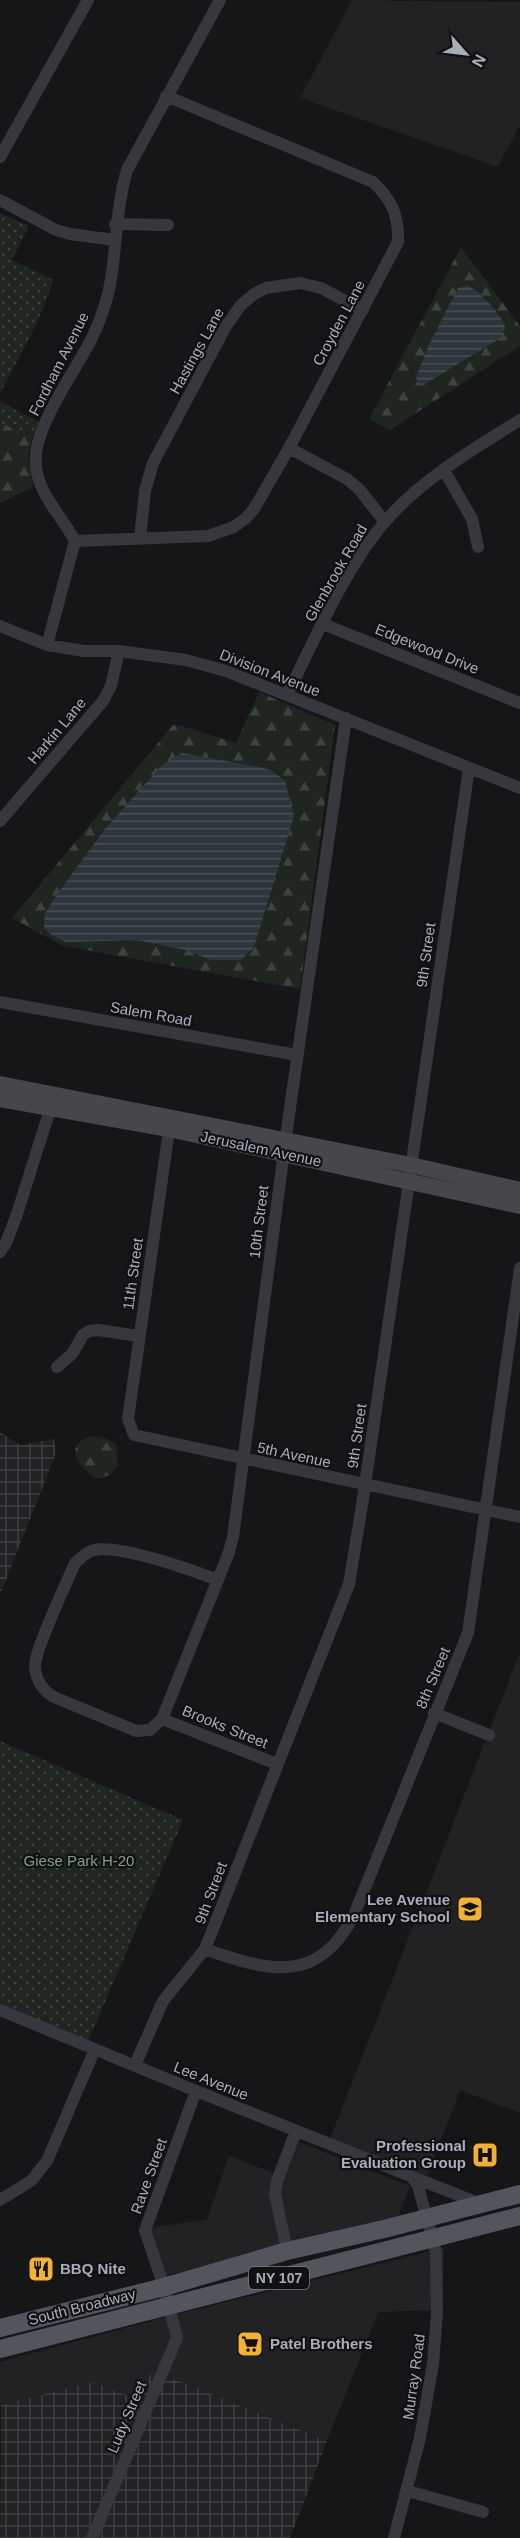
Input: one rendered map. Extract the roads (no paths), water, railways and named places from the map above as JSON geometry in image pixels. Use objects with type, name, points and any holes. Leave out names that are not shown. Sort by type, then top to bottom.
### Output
[{"type":"main road","name":"Jerusalem Avenue","points":[[0,1084],[52,1101],[284,1147],[411,1165],[520,1190]]},
{"type":"main road","name":"Jerusalem Avenue","points":[[0,1099],[52,1101]]},
{"type":"main road","name":"Jerusalem Avenue","points":[[284,1147],[408,1183],[520,1206]]},
{"type":"main road","name":"NY 107","points":[[164,2287],[287,2251],[520,2194]]},
{"type":"main road","name":"NY 107","points":[[169,2306],[520,2216]]},
{"type":"main road","name":"South Broadway","points":[[0,2328],[164,2287]]},
{"type":"main road","name":"South Broadway","points":[[0,2349],[169,2306]]},
{"type":"street","points":[[0,157],[88,0]]},
{"type":"street","name":"Fordham Avenue","points":[[75,541],[42,491],[36,455],[41,432],[104,310],[111,280],[118,199],[127,170],[220,0]]},
{"type":"street","name":"Croyden Lane","points":[[75,541],[208,536],[234,526],[254,509],[289,448],[398,242],[397,217],[384,193],[362,176],[166,96]]},
{"type":"street","points":[[0,200],[56,230],[114,240]]},
{"type":"street","points":[[115,224],[168,225]]},
{"type":"street","name":"Hastings Lane","points":[[140,538],[145,491],[153,463],[226,326],[241,304],[266,288],[300,283],[321,288],[363,310]]},
{"type":"street","name":"Glenbrook Road","points":[[287,695],[358,561],[385,522],[420,488],[464,454],[520,420]]},
{"type":"street","points":[[289,448],[347,479],[359,489],[385,522]]},
{"type":"street","points":[[444,470],[472,519],[478,547]]},
{"type":"street","points":[[47,645],[75,541]]},
{"type":"street","name":"Edgewood Drive","points":[[323,624],[520,703]]},
{"type":"street","name":"Division Avenue","points":[[0,626],[47,645],[84,651],[119,651],[186,660],[226,671],[520,788]]},
{"type":"street","name":"Harkin Lane","points":[[0,821],[103,701],[111,686],[119,651]]},
{"type":"street","name":"10th Street","points":[[162,1719],[233,1537],[284,1147],[346,718]]},
{"type":"street","name":"9th Street","points":[[135,2066],[163,2001],[205,1949],[349,1584],[469,768]]},
{"type":"street","name":"Salem Road","points":[[0,1002],[297,1055]]},
{"type":"street","points":[[0,1252],[6,1243],[17,1214],[52,1101]]},
{"type":"street","name":"11th Street","points":[[134,1435],[128,1419],[170,1123]]},
{"type":"street","name":"8th Street","points":[[205,1949],[264,1968],[286,1968],[315,1959],[337,1942],[354,1915],[434,1713],[468,1634],[520,1268]]},
{"type":"street","points":[[57,1367],[72,1354],[83,1335],[89,1331],[98,1330],[138,1336]]},
{"type":"street","name":"5th Avenue","points":[[134,1435],[365,1486],[520,1517]]},
{"type":"street","points":[[162,1719],[150,1730],[136,1731],[54,1697],[47,1693],[38,1680],[36,1659],[75,1563],[83,1555],[94,1551],[109,1550],[182,1566],[218,1580]]},
{"type":"street","points":[[434,1713],[489,1735]]},
{"type":"street","name":"Brooks Street","points":[[162,1719],[277,1764]]},
{"type":"street","name":"Lee Avenue","points":[[0,2010],[296,2132],[482,2205]]},
{"type":"street","points":[[0,2200],[31,2181],[48,2161],[94,2049]]},
{"type":"street","name":"Rave Street","points":[[169,2306],[146,2230],[196,2091]]},
{"type":"street","points":[[287,2251],[275,2193],[277,2181],[296,2132]]},
{"type":"street","points":[[412,2177],[418,2186],[425,2218]]},
{"type":"street","name":"Murray Road","points":[[394,2538],[420,2438],[433,2364],[438,2274],[436,2252],[425,2218]]},
{"type":"street","name":"Ludy Street","points":[[92,2538],[177,2338],[169,2306]]},
{"type":"street","points":[[408,2491],[483,2512]]},
{"type":"place","name":"Lee Avenue Elementary School","points":[[470,1909]]},
{"type":"place","name":"Professional Evaluation Group","points":[[485,2155]]},
{"type":"place","name":"BBQ Nite","points":[[41,2269]]},
{"type":"place","name":"Patel Brothers","points":[[250,2344]]},
{"type":"park label","name":"Giese Park H-20","points":[[79,1861]]}]
